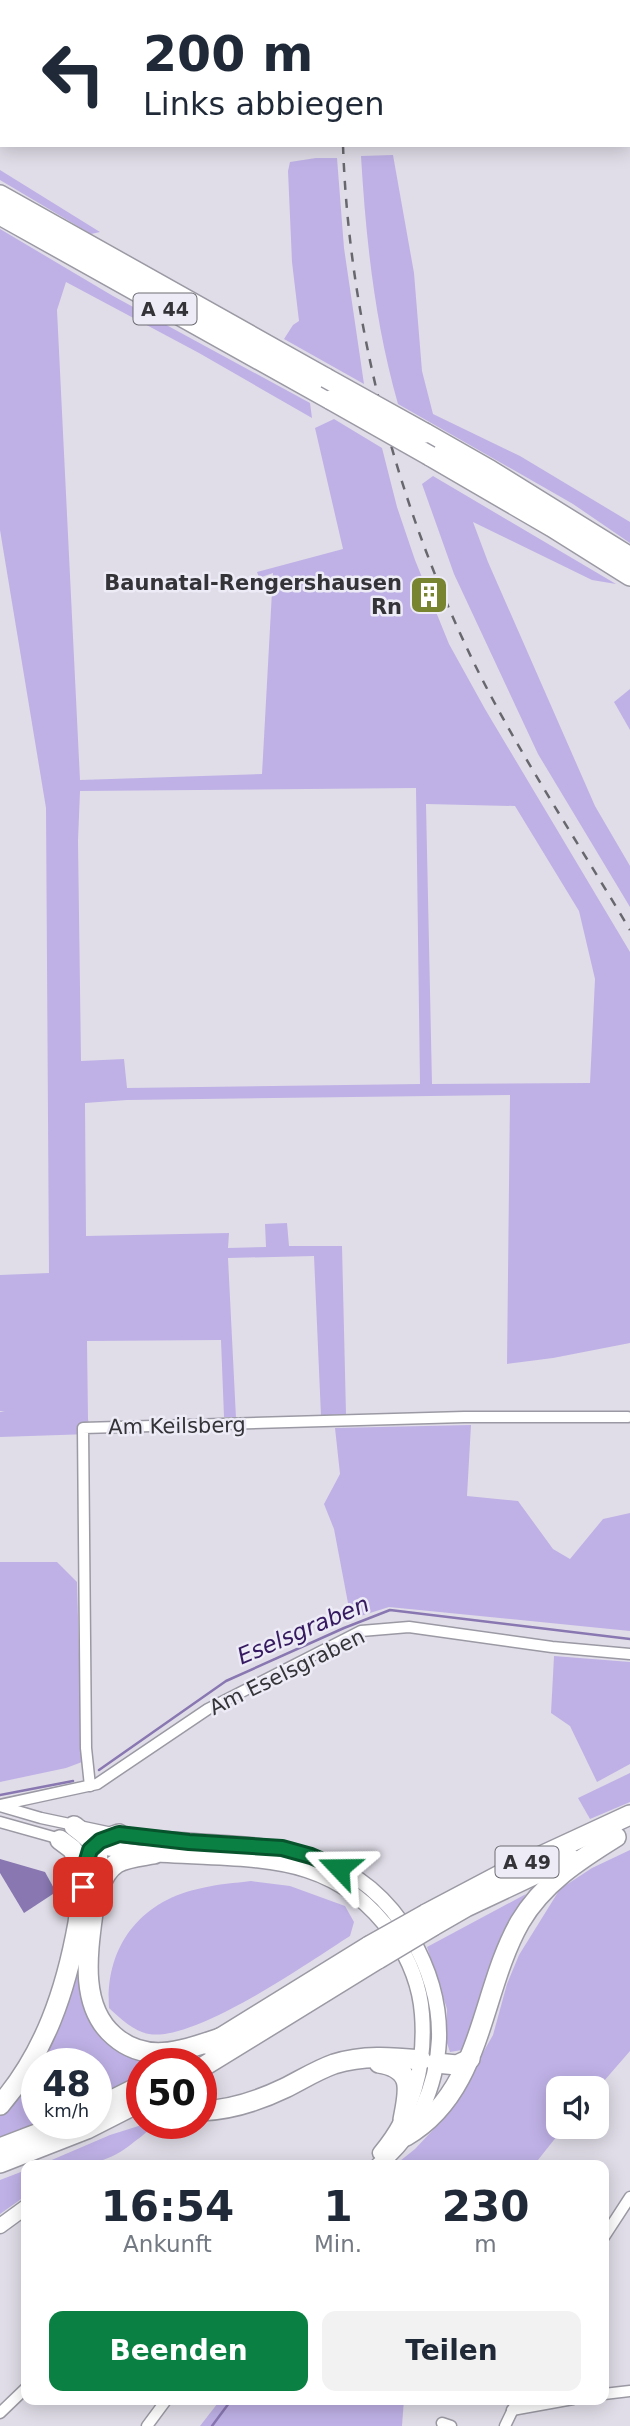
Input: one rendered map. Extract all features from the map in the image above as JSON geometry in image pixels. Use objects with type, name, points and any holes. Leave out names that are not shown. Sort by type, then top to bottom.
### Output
[{"type":"highway","name":"A 44","points":[[0,195],[490,470],[630,557]]},
{"type":"highway","name":"A 44","points":[[0,215],[430,456],[630,576]]},
{"type":"highway","name":"A 49","points":[[204,2048],[429,1920],[500,1875],[630,1815]]},
{"type":"highway","points":[[67,1833],[94,1846],[98,1858],[89,1989],[93,2007],[106,2028],[130,2047],[153,2054],[180,2052],[220,2038]]},
{"type":"highway","points":[[67,1833],[72,1849],[84,1870]]},
{"type":"highway","points":[[0,2105],[30,2065],[57,2007],[73,1948],[86,1858],[94,1846],[119,1834]]},
{"type":"highway","points":[[357,2059],[389,2064],[403,2074],[408,2088],[404,2128],[426,2124],[438,2111],[470,2059],[509,1945],[528,1909],[558,1877],[623,1834]]},
{"type":"highway","name":"A 49","points":[[429,1920],[466,1907],[623,1834]]},
{"type":"highway","points":[[95,1900],[104,1875],[113,1864],[154,1854]]},
{"type":"highway","name":"A 49","points":[[217,2057],[373,1952]]},
{"type":"highway","points":[[217,2110],[247,2104],[321,2069],[357,2059],[383,2057],[457,2065],[470,2059]]},
{"type":"highway","points":[[0,2148],[23,2139]]},
{"type":"highway","points":[[0,2164],[43,2148],[58,2139]]},
{"type":"main road","points":[[119,1834],[282,1848],[311,1856],[352,1876],[377,1895],[398,1918],[423,1960],[437,2007],[439,2034],[429,2061]]},
{"type":"main road","points":[[94,1846],[154,1854],[278,1862],[317,1873],[356,1896],[387,1927],[414,1975],[429,2061],[428,2095],[404,2128],[394,2151],[384,2160]]},
{"type":"main road","points":[[374,2160],[404,2128]]},
{"type":"main road","points":[[5,2221],[21,2210]]},
{"type":"street","name":"Am Keilsberg","points":[[90,1786],[86,1748],[83,1428],[464,1417],[628,1417]]},
{"type":"street","name":"Am Eselsgraben","points":[[0,1805],[90,1786],[104,1780],[208,1709],[361,1631],[409,1627],[552,1647],[630,1654]]},
{"type":"street","points":[[0,1805],[67,1833]]},
{"type":"street","points":[[4,1823],[67,1833],[119,1834]]},
{"type":"street","points":[[609,2229],[630,2197]]},
{"type":"street","points":[[609,2393],[630,2391]]},
{"type":"street","points":[[0,2413],[21,2393]]},
{"type":"street","points":[[146,2426],[162,2405]]},
{"type":"street","points":[[505,2426],[515,2405]]},
{"type":"street","points":[[512,2410],[534,2405]]},
{"type":"shaded area","points":[[393,155],[414,273],[422,371],[433,414],[520,456],[630,522],[630,543],[573,504],[398,404],[383,343],[373,282],[361,156]]},
{"type":"shaded area","points":[[337,158],[344,248],[364,384],[284,339],[299,321],[292,262],[288,171],[290,162]]},
{"type":"shaded area","points":[[0,170],[100,232],[91,234],[0,180]]},
{"type":"shaded area","points":[[0,229],[113,296],[310,403],[312,418],[199,353],[66,282],[57,310],[80,780],[262,774],[273,573],[259,578],[257,572],[343,549],[315,428],[334,419],[382,448],[397,507],[415,560],[449,644],[630,952],[630,1343],[507,1364],[510,1095],[127,1100],[85,1103],[86,1236],[229,1233],[228,1248],[266,1247],[265,1224],[287,1223],[289,1246],[342,1246],[346,1414],[321,1416],[314,1256],[228,1258],[236,1418],[224,1417],[221,1340],[87,1341],[90,1434],[0,1437],[0,1412],[5,1412],[0,1411],[0,1275],[49,1273],[46,808],[0,530]],"holes":[[[416,788],[420,1084],[127,1088],[124,1059],[81,1061],[78,841],[80,791]],[[426,804],[515,806],[579,911],[595,979],[590,1083],[432,1084]]]},
{"type":"shaded area","points":[[433,476],[616,584],[592,580],[473,522],[595,806],[630,866],[630,907],[538,754],[454,574],[422,484]]},
{"type":"shaded area","points":[[630,689],[630,730],[614,702]]},
{"type":"shaded area","points":[[471,1425],[467,1496],[518,1501],[553,1549],[570,1559],[603,1519],[630,1513],[630,1631],[389,1607],[351,1619],[334,1529],[324,1504],[340,1474],[335,1428]]},
{"type":"shaded area","points":[[0,1562],[57,1562],[77,1582],[82,1762],[0,1782]]},
{"type":"shaded area","points":[[554,1656],[630,1662],[630,1764],[597,1782],[570,1726],[551,1713]]},
{"type":"shaded area","points":[[630,1773],[630,1802],[590,1819],[578,1798]]},
{"type":"shaded area","points":[[630,1850],[630,2051],[608,2076],[546,2076],[546,2139],[555,2139],[538,2160],[401,2160],[448,2114],[493,2035],[507,1984],[519,1955],[560,1889],[592,1868]]},
{"type":"shaded area","points":[[0,1859],[45,1872],[56,1892],[24,1913],[0,1873]]},
{"type":"shaded area","points":[[251,1881],[290,1886],[345,1906],[354,1922],[350,1936],[252,1998],[194,2026],[169,2033],[149,2034],[132,2027],[109,2008],[113,1965],[131,1929],[145,1915],[180,1894]]},
{"type":"shaded area","points":[[526,1894],[502,1933],[474,2027],[462,2050],[450,2052],[447,2043],[447,2009],[427,1947]]},
{"type":"shaded area","points":[[79,1937],[92,2020],[148,2048],[126,2048],[126,2082],[112,2090],[112,2048],[29,2048]]},
{"type":"shaded area","points":[[21,2065],[21,2131],[0,2139],[0,2111]]},
{"type":"shaded area","points":[[126,2130],[126,2139],[139,2139],[104,2160],[52,2160],[101,2139],[112,2139],[112,2134]]},
{"type":"shaded area","points":[[21,2172],[21,2199],[0,2214],[0,2180]]},
{"type":"shaded area","points":[[216,2405],[404,2405],[402,2426],[200,2426]]},
{"type":"waterway","name":"Eselsgraben","points":[[99,1770],[226,1681],[390,1610],[630,1639]]},
{"type":"waterway","name":"Eselsgraben","points":[[0,1795],[73,1781]]},
{"type":"waterway","points":[[212,2426],[228,2405]]},
{"type":"railway","points":[[343,147],[355,279],[367,346],[382,412],[422,541],[447,604],[492,699],[630,930]]},
{"type":"place","name":"Baunatal-Rengershausen Rn","points":[[429,595]]},
{"type":"route","points":[[83,1887],[86,1858],[90,1850],[100,1841],[119,1834],[282,1848],[297,1851],[339,1868]]}]
